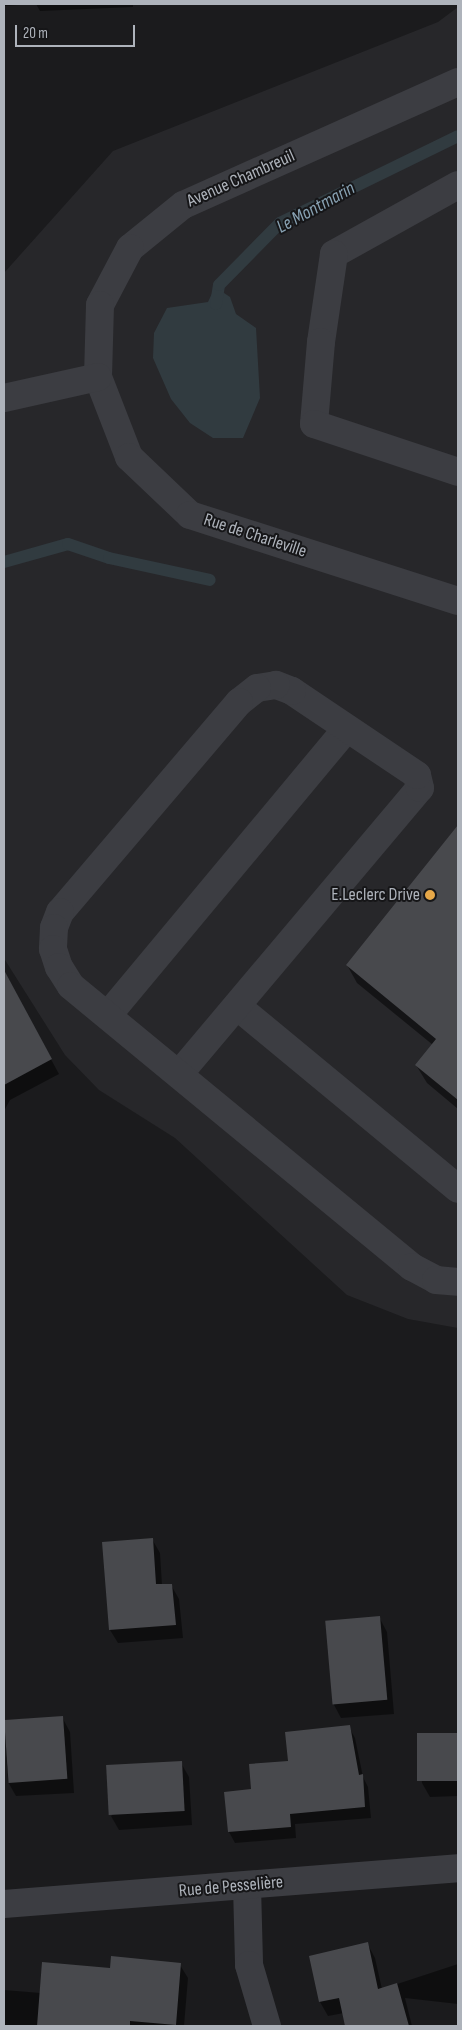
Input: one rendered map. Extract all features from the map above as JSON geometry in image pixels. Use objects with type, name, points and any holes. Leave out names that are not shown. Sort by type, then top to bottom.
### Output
[{"type":"street","name":"Avenue Chambreuil","points":[[98,377],[100,305],[130,248],[183,204],[458,82]]},
{"type":"street","points":[[458,186],[334,254],[321,342],[314,424],[458,472]]},
{"type":"street","points":[[4,398],[98,377]]},
{"type":"street","name":"Rue de Charleville","points":[[98,377],[129,457],[190,515],[458,601]]},
{"type":"street","points":[[179,1074],[420,788],[417,775],[292,691],[276,685],[257,688],[239,702],[60,912],[54,928],[54,950],[59,967],[71,986],[412,1268],[436,1280],[458,1282]]},
{"type":"street","points":[[108,1015],[346,728]]},
{"type":"street","points":[[237,1006],[458,1189]]},
{"type":"street","name":"Rue de Pesselière","points":[[4,1904],[458,1868]]},
{"type":"street","points":[[247,1886],[249,1965],[266,2026]]},
{"type":"shaded area","points":[[458,7],[458,1328],[408,1319],[347,1295],[175,1138],[99,1090],[65,1055],[5,960],[4,273],[113,151],[438,22]]},
{"type":"shaded area","points":[[215,287],[230,297],[236,314],[256,328],[260,398],[243,438],[213,438],[190,423],[171,399],[153,358],[154,333],[167,308],[208,302]]},
{"type":"building","name":"E.Leclerc Drive","points":[[458,825],[458,1100],[415,1065],[436,1039],[346,965]]},
{"type":"building","points":[[4,970],[52,1059],[4,1085]]},
{"type":"building","points":[[153,1538],[156,1584],[172,1584],[176,1625],[109,1630],[102,1542]]},
{"type":"building","points":[[380,1616],[387,1700],[333,1704],[325,1621]]},
{"type":"building","points":[[63,1716],[67,1779],[9,1783],[4,1720]]},
{"type":"building","points":[[350,1725],[359,1775],[363,1774],[365,1807],[290,1814],[291,1827],[228,1832],[224,1792],[251,1789],[249,1764],[288,1761],[285,1732]]},
{"type":"building","points":[[417,1733],[458,1733],[458,1781],[417,1781]]},
{"type":"building","points":[[182,1761],[185,1811],[109,1815],[106,1765]]},
{"type":"building","points":[[368,1942],[378,1989],[397,1983],[409,2026],[345,2026],[339,1998],[319,2002],[309,1956]]},
{"type":"building","points":[[111,1956],[181,1963],[176,2025],[130,2021],[130,2026],[37,2026],[42,1962],[110,1968]]},
{"type":"waterway","name":"Le Montmarin","points":[[216,304],[219,285],[280,223],[458,136]]},
{"type":"waterway","points":[[4,562],[68,544],[109,558],[210,580]]},
{"type":"place","name":"E.Leclerc Drive","points":[[430,895]]}]
